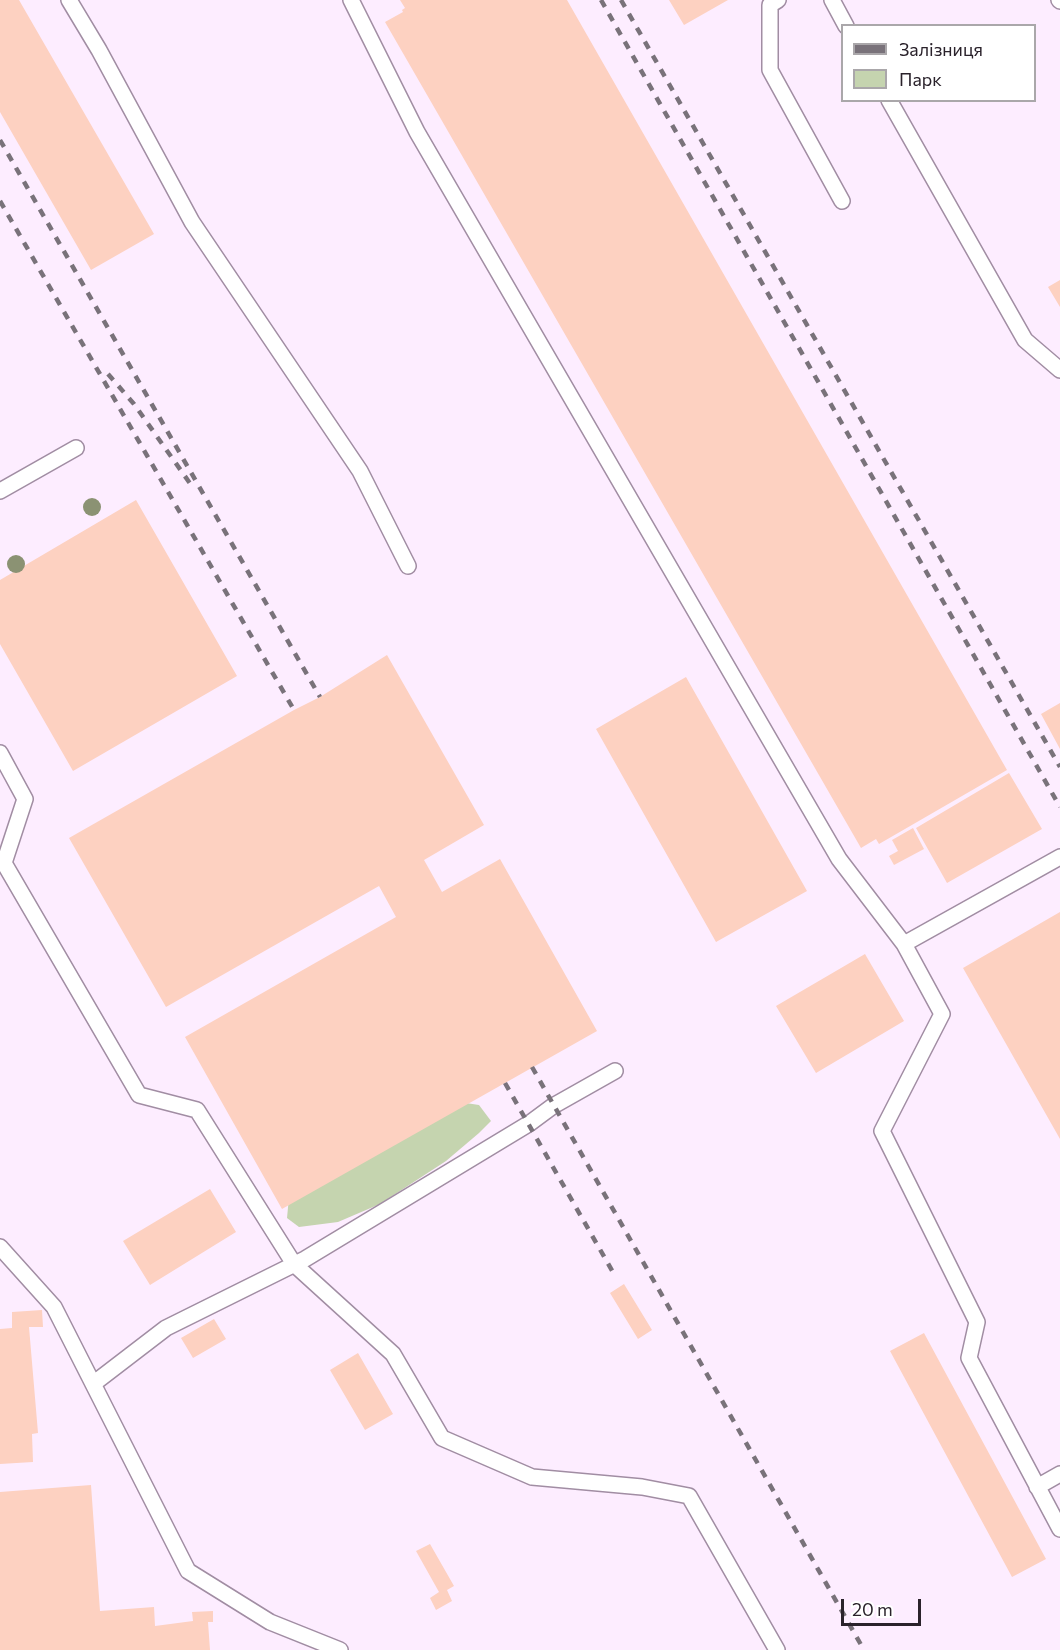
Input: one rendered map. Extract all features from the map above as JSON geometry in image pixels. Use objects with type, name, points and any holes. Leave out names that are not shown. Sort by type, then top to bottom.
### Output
[{"type":"lane","points":[[69,0],[99,50],[192,222],[360,471],[408,566]]},
{"type":"lane","points":[[351,0],[417,132],[833,849],[904,944],[942,1014],[882,1131],[977,1322],[969,1358],[1060,1529]]},
{"type":"lane","points":[[778,0],[770,5],[770,70],[842,201]]},
{"type":"lane","points":[[831,0],[845,24]]},
{"type":"lane","points":[[890,102],[1024,340],[1060,370]]},
{"type":"lane","points":[[0,491],[76,448]]},
{"type":"lane","points":[[0,753],[25,799],[4,864],[139,1095],[197,1110],[294,1264],[393,1354],[442,1438],[532,1477],[642,1486],[689,1496],[777,1650]]},
{"type":"lane","points":[[904,944],[1060,857]]},
{"type":"lane","points":[[93,1384],[166,1329],[305,1259],[530,1123],[553,1106],[615,1071]]},
{"type":"lane","points":[[0,1247],[54,1307],[188,1571],[270,1622],[340,1650]]},
{"type":"lane","points":[[1037,1487],[1060,1474]]},
{"type":"shaded area","points":[[0,0],[1060,0],[1060,1650],[0,1650]]},
{"type":"green space","points":[[446,1100],[479,1105],[491,1121],[446,1161],[380,1204],[338,1222],[299,1227],[287,1218],[289,1197]]},
{"type":"building","points":[[0,0],[19,0],[154,234],[91,270],[0,112]]},
{"type":"building","points":[[400,0],[567,0],[1007,770],[879,844],[876,839],[861,848],[385,22],[403,12],[405,8]]},
{"type":"building","points":[[669,0],[728,0],[684,25]]},
{"type":"building","points":[[1060,280],[1060,307],[1048,287]]},
{"type":"building","points":[[136,500],[237,676],[73,771],[0,644],[0,580]]},
{"type":"building","points":[[387,655],[484,825],[424,860],[442,892],[500,859],[597,1031],[282,1209],[185,1037],[396,917],[379,886],[166,1007],[69,838],[320,697]]},
{"type":"building","points":[[686,677],[807,891],[716,942],[596,729]]},
{"type":"building","points":[[1060,703],[1060,749],[1041,714]]},
{"type":"building","points":[[1009,773],[1042,829],[947,883],[916,828]]},
{"type":"building","points":[[913,828],[924,849],[894,865],[889,856],[898,851],[892,840]]},
{"type":"building","points":[[1060,912],[1060,1139],[963,968]]},
{"type":"building","points":[[865,954],[904,1021],[816,1073],[776,1006]]},
{"type":"building","points":[[210,1189],[236,1232],[150,1285],[123,1241]]},
{"type":"building","points":[[624,1284],[652,1330],[638,1339],[610,1293]]},
{"type":"building","points":[[42,1310],[43,1327],[29,1327],[38,1433],[32,1434],[33,1462],[0,1464],[0,1329],[12,1328],[12,1312]]},
{"type":"building","points":[[214,1319],[226,1339],[193,1358],[181,1338]]},
{"type":"building","points":[[924,1333],[1046,1559],[1012,1577],[890,1351]]},
{"type":"building","points":[[358,1353],[393,1414],[365,1430],[330,1370]]},
{"type":"building","points":[[91,1485],[100,1611],[154,1607],[155,1626],[193,1621],[192,1612],[213,1611],[213,1622],[208,1622],[210,1650],[0,1650],[0,1492]]},
{"type":"building","points":[[430,1544],[454,1586],[447,1590],[452,1601],[436,1610],[430,1598],[439,1592],[416,1551]]},
{"type":"railway","points":[[601,0],[1060,807]]},
{"type":"railway","points":[[621,0],[1060,767]]},
{"type":"railway","points":[[0,140],[320,697]]},
{"type":"railway","points":[[0,201],[294,710]]},
{"type":"railway","points":[[108,374],[134,404],[194,489]]},
{"type":"railway","points":[[532,1067],[864,1650]]},
{"type":"railway","points":[[505,1083],[614,1274]]}]
